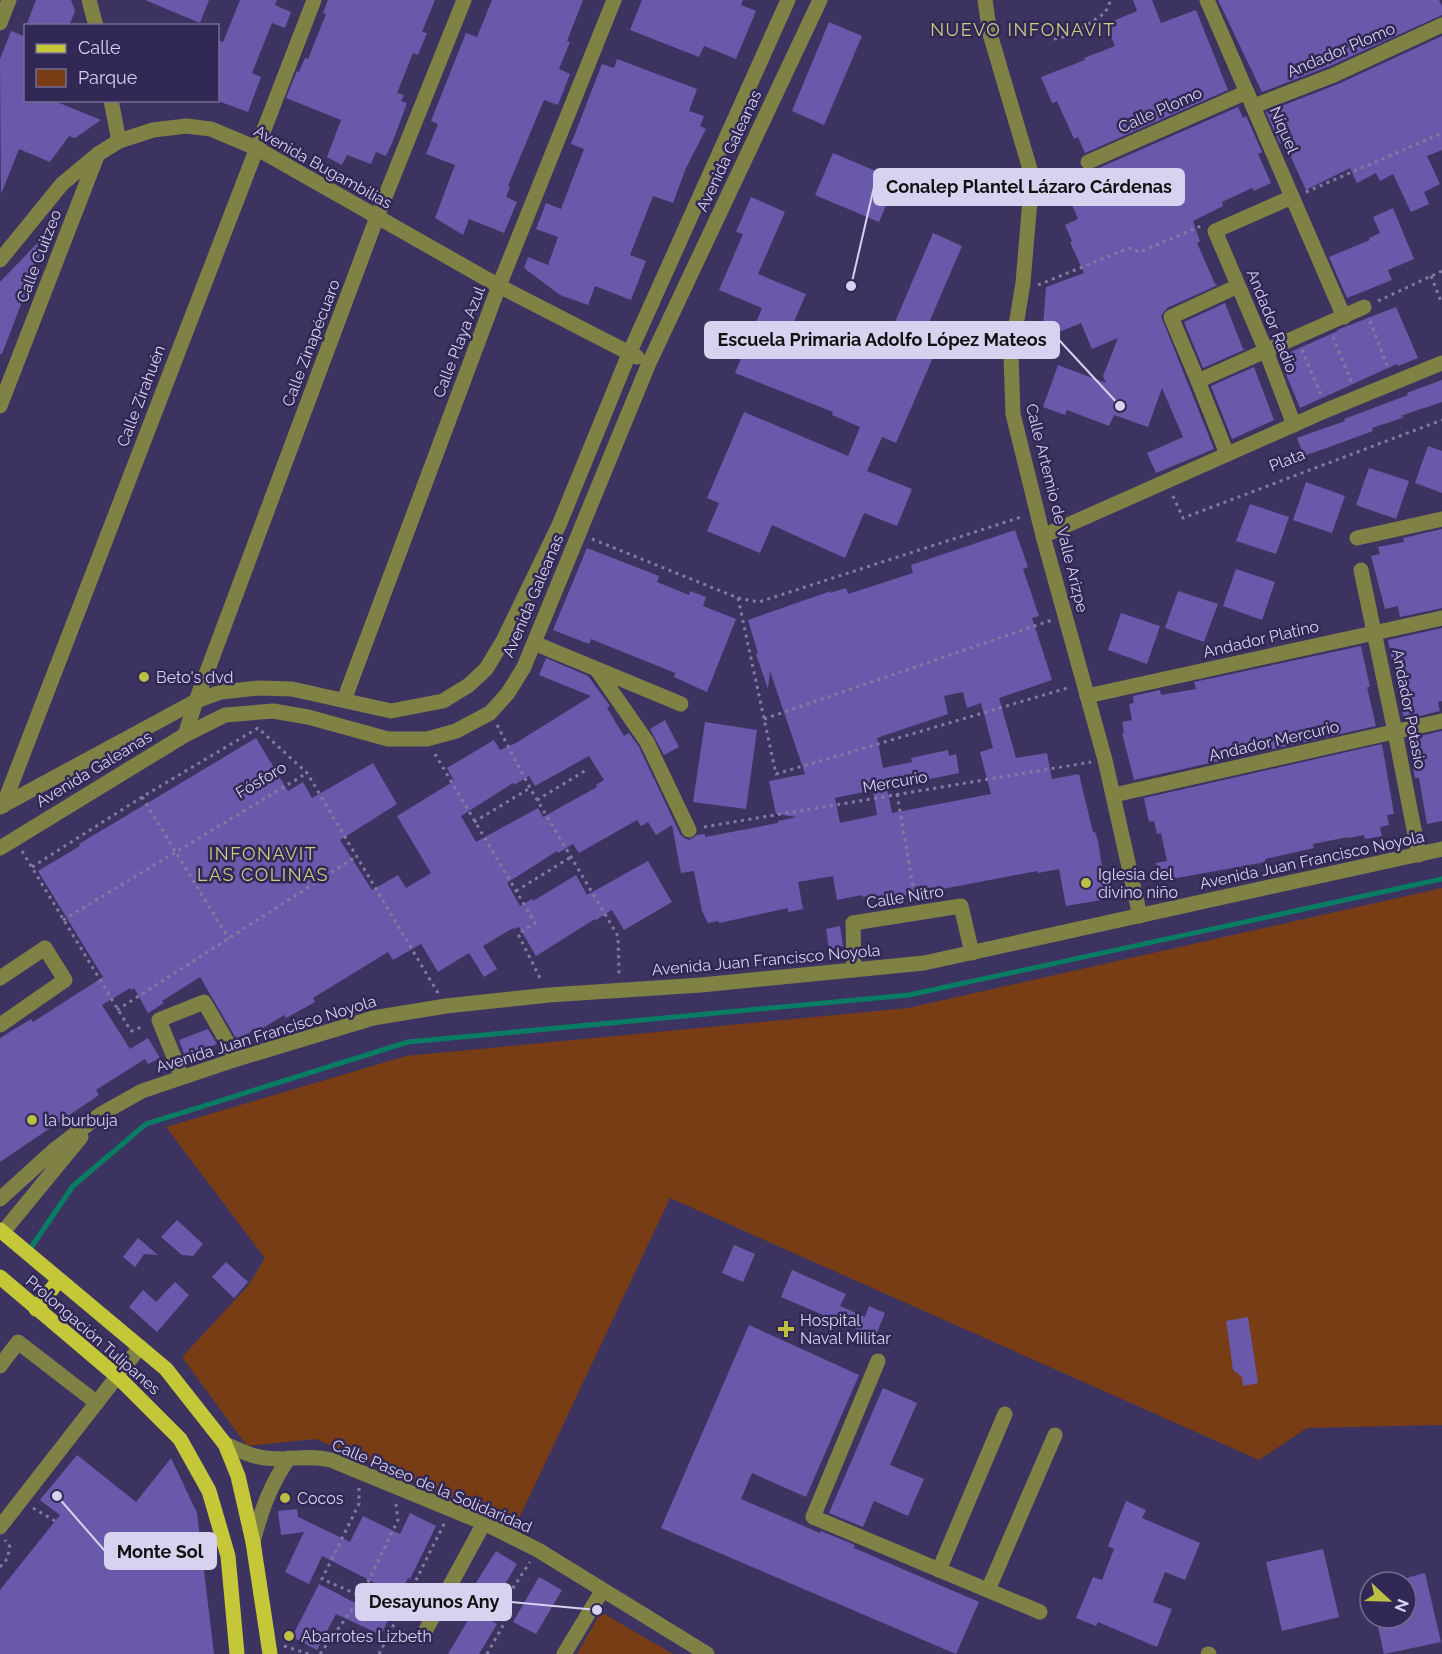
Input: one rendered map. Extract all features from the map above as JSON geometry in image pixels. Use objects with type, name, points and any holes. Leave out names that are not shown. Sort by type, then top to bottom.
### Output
[{"type":"main road","name":"Prolongación Tulipanes","points":[[1,1233],[166,1369],[225,1444],[238,1476],[253,1542],[269,1648]]},
{"type":"main road","name":"Prolongación Tulipanes","points":[[0,1277],[118,1377],[180,1439],[209,1491],[228,1556],[237,1654]]},
{"type":"main road","points":[[36,1309],[59,1280]]},
{"type":"street","points":[[0,23],[9,0]]},
{"type":"street","points":[[89,0],[95,24]]},
{"type":"street","name":"Calle Zirahuén","points":[[2,806],[314,0]]},
{"type":"street","name":"Calle Zinapécuaro","points":[[185,735],[196,700],[377,217],[464,0]]},
{"type":"street","name":"Calle Playa Azul","points":[[344,700],[499,286],[614,0]]},
{"type":"street","name":"Avenida Galeanas","points":[[2,806],[196,700],[221,692],[258,688],[292,689],[392,711],[444,702],[469,686],[486,669],[559,525],[629,354],[788,0]]},
{"type":"street","name":"Avenida Galeanas","points":[[0,848],[185,735],[225,715],[273,711],[308,717],[388,739],[427,739],[456,731],[490,712],[508,693],[524,667],[649,363],[820,0]]},
{"type":"street","name":"Calle Artemio de Valle Arizpe","points":[[985,0],[990,34],[1032,176],[1023,283],[1011,356],[1013,414],[1043,536],[1105,760],[1140,916]]},
{"type":"street","name":"Níquel","points":[[1207,0],[1344,318]]},
{"type":"street","name":"Andador Plomo","points":[[1250,99],[1334,75],[1442,25]]},
{"type":"street","name":"Calle Plomo","points":[[1088,162],[1250,99]]},
{"type":"street","points":[[111,102],[119,141]]},
{"type":"street","name":"Avenida Bugambilias","points":[[0,260],[62,184],[98,154],[119,141],[153,130],[186,126],[211,129],[256,148],[499,286],[649,363]]},
{"type":"street","name":"Calle Cuitzeo","points":[[0,406],[98,154]]},
{"type":"street","points":[[1215,231],[1292,197]]},
{"type":"street","name":"Andador Radio","points":[[1215,231],[1266,351],[1294,425]]},
{"type":"street","points":[[1227,454],[1171,317],[1238,286]]},
{"type":"street","points":[[1198,381],[1344,318],[1364,307]]},
{"type":"street","name":"Plata","points":[[1043,536],[1327,410],[1442,363]]},
{"type":"street","points":[[1357,538],[1442,519]]},
{"type":"street","points":[[559,525],[579,533]]},
{"type":"street","name":"Andador Potasio","points":[[1361,570],[1419,855]]},
{"type":"street","name":"Andador Platino","points":[[1085,690],[1442,618]]},
{"type":"street","points":[[534,643],[681,705]]},
{"type":"street","points":[[597,670],[647,742],[689,830]]},
{"type":"street","name":"Andador Mercurio","points":[[1113,795],[1442,721]]},
{"type":"street","name":"Avenida Juan Francisco Noyola","points":[[101,1114],[142,1091],[237,1059],[373,1018],[446,1006],[549,995],[619,992],[924,963],[1442,849]]},
{"type":"street","name":"Calle Nitro","points":[[854,970],[853,922],[961,906],[972,952]]},
{"type":"street","points":[[0,978],[45,948],[65,980],[2,1018]]},
{"type":"street","points":[[182,1077],[159,1020],[204,1002],[237,1059]]},
{"type":"street","points":[[0,1199],[53,1151],[101,1114]]},
{"type":"street","points":[[1,1233],[101,1114]]},
{"type":"street","points":[[0,1366],[18,1342],[97,1403]]},
{"type":"street","points":[[0,1527],[140,1347]]},
{"type":"street","points":[[878,1360],[813,1517],[1040,1612]]},
{"type":"street","points":[[939,1570],[1005,1414]]},
{"type":"street","points":[[988,1590],[1055,1435]]},
{"type":"street","name":"Calle Paseo de la Solidaridad","points":[[225,1444],[264,1458],[319,1457],[484,1523],[538,1550],[707,1654]]},
{"type":"street","name":"Prolongación Tulipanes","points":[[253,1542],[271,1487],[289,1458]]},
{"type":"street","points":[[422,1637],[484,1523]]},
{"type":"street","points":[[564,1654],[602,1591]]},
{"type":"path","points":[[1054,39],[1070,36],[1105,13],[1111,0]]},
{"type":"path","points":[[1292,197],[1442,133]]},
{"type":"path","points":[[1023,283],[1039,286],[1129,248],[1140,252],[1205,224],[1215,231]]},
{"type":"path","points":[[1394,383],[1364,307],[1442,271]]},
{"type":"path","points":[[1431,276],[1442,304]]},
{"type":"path","points":[[1328,324],[1358,398]]},
{"type":"path","points":[[1297,338],[1327,410]]},
{"type":"path","name":"Plata","points":[[1166,482],[1183,518],[1442,420]]},
{"type":"path","points":[[579,533],[738,598],[759,602],[1037,512]]},
{"type":"path","points":[[738,598],[776,774],[1085,690]]},
{"type":"path","points":[[764,719],[1065,615]]},
{"type":"path","points":[[490,712],[530,788],[618,936],[619,992]]},
{"type":"path","points":[[32,867],[142,797],[258,728],[307,773]]},
{"type":"path","points":[[427,739],[535,923],[518,934],[549,995]]},
{"type":"path","name":"Mercurio","points":[[689,830],[1105,760]]},
{"type":"path","points":[[537,800],[588,769]]},
{"type":"path","name":"Fósforo","points":[[63,920],[307,773],[446,1006]]},
{"type":"path","points":[[474,822],[530,788]]},
{"type":"path","points":[[897,794],[918,913]]},
{"type":"path","points":[[142,797],[230,939]]},
{"type":"path","points":[[16,839],[130,1031],[159,1020]]},
{"type":"path","points":[[117,1010],[357,856]]},
{"type":"path","points":[[516,891],[571,857]]},
{"type":"path","points":[[358,1471],[359,1504],[322,1579],[361,1596]]},
{"type":"path","points":[[320,1654],[361,1596],[398,1520],[393,1485]]},
{"type":"path","points":[[379,1654],[451,1510]]},
{"type":"path","points":[[488,1654],[505,1622],[500,1608],[538,1550]]},
{"type":"path","points":[[269,1648],[309,1654]]},
{"type":"green space","points":[[1442,888],[1442,1425],[1307,1428],[1259,1460],[670,1198],[515,1527],[316,1439],[247,1446],[182,1357],[248,1286],[265,1258],[166,1127],[406,1056],[908,1008]]},
{"type":"green space","points":[[601,1612],[673,1654],[577,1654]]},
{"type":"building","points":[[36,0],[71,0],[75,11],[70,24],[27,24]]},
{"type":"building","points":[[145,0],[209,0],[200,23]]},
{"type":"building","points":[[240,0],[277,0],[275,5],[291,12],[285,28],[272,23],[252,73],[261,77],[248,112],[219,101],[219,40],[223,42]]},
{"type":"building","points":[[328,0],[435,0],[422,32],[427,33],[418,55],[413,53],[397,93],[404,95],[401,101],[407,103],[393,141],[386,156],[376,152],[371,164],[347,155],[342,165],[327,157],[341,120],[286,98],[297,71],[299,72],[305,58],[308,59],[326,14],[323,13]]},
{"type":"building","points":[[492,0],[583,0],[559,69],[570,74],[558,105],[544,100],[508,186],[510,187],[506,197],[517,202],[504,233],[469,219],[463,235],[435,218],[455,165],[426,154],[438,124],[431,121],[466,33],[477,37]]},
{"type":"building","points":[[642,0],[743,0],[741,5],[756,11],[736,59],[704,46],[699,57],[630,30]]},
{"type":"building","points":[[1133,0],[1152,0],[1161,23],[1196,10],[1228,90],[1085,153],[1078,137],[1074,139],[1057,101],[1052,103],[1041,77],[1115,46],[1106,24],[1137,11]]},
{"type":"building","points":[[1218,0],[1439,0],[1442,15],[1330,66],[1262,92]]},
{"type":"building","points":[[829,22],[862,36],[824,125],[792,111]]},
{"type":"building","points":[[11,31],[24,36],[24,102],[57,102],[101,120],[75,138],[69,136],[50,162],[19,149],[1,194],[0,59]]},
{"type":"building","points":[[1442,36],[1442,150],[1427,156],[1440,184],[1424,192],[1429,204],[1411,212],[1393,174],[1380,181],[1376,173],[1357,183],[1350,168],[1306,190],[1284,142],[1280,144],[1266,112],[1338,84]]},
{"type":"building","points":[[617,59],[697,89],[689,111],[704,116],[700,126],[706,129],[686,168],[673,203],[653,196],[630,255],[646,261],[631,300],[595,286],[588,305],[560,295],[524,268],[528,257],[548,265],[558,237],[536,229],[546,203],[561,209],[584,149],[571,144],[602,64],[614,68]]},
{"type":"building","points":[[1238,107],[1243,118],[1246,116],[1262,152],[1258,154],[1271,183],[1254,191],[1252,188],[1222,202],[1223,206],[1193,221],[1200,241],[1197,243],[1215,284],[1218,285],[1167,308],[1161,316],[1214,449],[1156,473],[1147,453],[1183,437],[1162,388],[1148,427],[1114,415],[1109,426],[1067,410],[1065,415],[1043,407],[1058,365],[1106,383],[1103,376],[1118,338],[1092,349],[1081,323],[1042,339],[1046,287],[1084,273],[1065,225],[1078,219],[1068,195],[1078,191],[1075,184],[1083,181],[1079,173],[1084,170],[1092,171]]},
{"type":"building","points":[[833,153],[897,180],[879,222],[815,195]]},
{"type":"building","points":[[751,197],[785,212],[758,274],[806,294],[793,324],[859,351],[869,327],[889,336],[933,233],[962,246],[918,348],[934,355],[896,443],[882,437],[867,471],[912,489],[897,526],[864,513],[845,558],[772,525],[760,553],[707,531],[719,503],[707,498],[744,412],[848,456],[860,427],[832,415],[833,412],[735,373],[762,308],[719,290],[743,234],[736,232]]},
{"type":"building","points":[[1393,208],[1414,259],[1388,270],[1392,280],[1347,298],[1329,257],[1370,240],[1369,238],[1380,233],[1373,217]]},
{"type":"building","points":[[49,231],[2,354],[0,354],[0,282]]},
{"type":"building","points":[[1225,303],[1243,349],[1246,349],[1203,368],[1184,322]]},
{"type":"building","points":[[1396,307],[1418,358],[1398,366],[1397,364],[1300,408],[1279,357],[1337,330]]},
{"type":"building","points":[[1254,367],[1274,420],[1232,439],[1211,386]]},
{"type":"building","points":[[1442,380],[1442,402],[1400,416],[1405,417],[1304,456],[1297,438],[1345,421],[1344,419]]},
{"type":"building","points":[[1428,446],[1442,451],[1442,493],[1415,483]]},
{"type":"building","points":[[1369,468],[1409,481],[1396,519],[1356,505]]},
{"type":"building","points":[[1306,482],[1345,496],[1332,533],[1293,520]]},
{"type":"building","points":[[1250,504],[1289,517],[1276,554],[1236,541]]},
{"type":"building","points":[[1442,529],[1442,608],[1400,617],[1398,606],[1385,609],[1371,556],[1380,554],[1378,547],[1404,542],[1403,538]]},
{"type":"building","points":[[1015,530],[1028,567],[1023,569],[1039,616],[1032,618],[1052,680],[999,698],[1016,758],[1047,753],[1052,779],[1079,774],[1093,832],[1098,841],[1107,899],[1066,906],[1059,869],[1038,873],[1037,871],[921,895],[921,893],[890,898],[889,895],[872,899],[872,895],[863,897],[862,895],[837,900],[833,876],[798,882],[803,909],[788,912],[788,908],[719,923],[718,921],[708,923],[702,911],[694,871],[681,873],[672,825],[656,835],[648,822],[641,826],[637,820],[579,853],[573,844],[558,853],[557,851],[507,883],[520,906],[532,899],[533,901],[576,875],[587,895],[648,861],[672,902],[624,930],[612,910],[536,956],[519,927],[513,928],[483,946],[497,969],[484,977],[469,953],[438,972],[421,944],[393,960],[388,952],[313,998],[315,1002],[286,1018],[284,1015],[253,1034],[252,1031],[237,1040],[200,977],[162,1001],[164,1003],[148,1013],[134,988],[131,990],[130,988],[102,1005],[130,1049],[148,1038],[160,1058],[148,1064],[145,1059],[96,1090],[99,1095],[0,1162],[0,1038],[31,1019],[33,1022],[103,977],[38,871],[80,846],[79,844],[256,738],[288,791],[303,782],[312,798],[373,763],[397,804],[340,840],[372,890],[398,875],[406,888],[431,873],[397,816],[454,781],[447,768],[494,740],[500,750],[516,743],[591,696],[539,675],[546,658],[588,676],[610,706],[607,708],[624,736],[629,733],[639,747],[680,834],[684,838],[689,840],[697,835],[705,834],[705,837],[778,823],[778,821],[797,817],[776,814],[769,781],[805,774],[770,671],[768,689],[748,620],[831,591],[830,593],[846,588],[848,594],[913,573],[911,565]],"holes":[[[963,692],[967,708],[981,703],[993,748],[980,752],[991,794],[892,813],[887,788],[959,773],[956,754],[949,756],[948,750],[911,758],[912,762],[883,768],[877,738],[948,714],[944,696]],[[589,756],[604,780],[596,785],[597,787],[543,817],[538,808],[476,842],[461,816],[513,783],[514,785],[529,776],[535,786]],[[873,790],[877,815],[840,823],[835,798]]]},
{"type":"building","points":[[587,548],[659,576],[657,582],[689,595],[690,591],[706,597],[703,606],[736,619],[707,692],[674,677],[675,673],[591,639],[589,644],[553,630]]},
{"type":"building","points":[[1236,569],[1275,582],[1262,620],[1223,606]]},
{"type":"building","points":[[1178,591],[1218,604],[1204,642],[1165,628]]},
{"type":"building","points":[[1121,613],[1160,626],[1147,664],[1108,650]]},
{"type":"building","points":[[1442,628],[1442,701],[1438,702],[1440,711],[1404,720],[1388,640]]},
{"type":"building","points":[[1361,646],[1376,726],[1134,780],[1122,733],[1124,733],[1122,722],[1132,720],[1129,704],[1134,703],[1133,696],[1160,690],[1161,695],[1196,689],[1194,682]]},
{"type":"building","points":[[665,720],[679,747],[664,755],[650,729]]},
{"type":"building","points":[[705,722],[757,730],[746,809],[693,802]]},
{"type":"building","points":[[1442,731],[1442,821],[1427,824],[1419,778],[1415,778],[1407,739]]},
{"type":"building","points":[[1382,744],[1394,814],[1387,815],[1389,825],[1380,827],[1382,836],[1365,839],[1364,835],[1313,844],[1314,848],[1265,859],[1266,862],[1160,881],[1156,863],[1167,861],[1161,833],[1157,834],[1154,821],[1149,822],[1144,798]]},
{"type":"building","points":[[840,926],[843,946],[829,949],[826,929]]},
{"type":"building","points":[[208,1029],[217,1044],[185,1056],[179,1040]]},
{"type":"building","points":[[177,1220],[203,1244],[193,1256],[182,1255],[161,1237]]},
{"type":"building","points":[[138,1238],[158,1255],[144,1254],[135,1267],[123,1257]]},
{"type":"building","points":[[734,1245],[755,1254],[743,1282],[722,1273]]},
{"type":"building","points":[[226,1262],[248,1282],[234,1298],[212,1277]]},
{"type":"building","points":[[792,1270],[846,1294],[840,1306],[865,1317],[869,1306],[885,1313],[875,1337],[781,1297]]},
{"type":"building","points":[[175,1282],[189,1295],[157,1332],[129,1307],[143,1290],[156,1302]]},
{"type":"building","points":[[1248,1317],[1258,1383],[1243,1386],[1242,1377],[1233,1370],[1226,1321]]},
{"type":"building","points":[[749,1325],[859,1375],[806,1497],[752,1473],[741,1499],[820,1533],[821,1531],[855,1545],[854,1548],[979,1602],[956,1654],[661,1528]]},
{"type":"building","points":[[883,1388],[917,1403],[890,1465],[924,1479],[908,1516],[874,1501],[863,1527],[829,1513]]},
{"type":"building","points":[[77,1455],[136,1502],[171,1458],[197,1513],[214,1654],[0,1654],[0,1590],[60,1515],[40,1500]]},
{"type":"building","points":[[1126,1501],[1146,1510],[1142,1518],[1200,1543],[1185,1580],[1165,1572],[1153,1602],[1172,1609],[1157,1647],[1098,1622],[1096,1626],[1076,1618],[1093,1577],[1102,1580],[1114,1549],[1108,1546]]},
{"type":"building","points":[[297,1509],[298,1517],[350,1542],[363,1516],[400,1534],[410,1513],[436,1526],[381,1635],[336,1614],[317,1650],[292,1637],[319,1584],[363,1607],[375,1583],[322,1556],[309,1584],[285,1572],[304,1532],[281,1535],[278,1511]]},
{"type":"building","points":[[1323,1549],[1339,1617],[1282,1631],[1266,1562]]},
{"type":"building","points":[[496,1551],[517,1564],[489,1611],[467,1597]]},
{"type":"building","points":[[1425,1573],[1441,1642],[1384,1654],[1379,1630],[1418,1630],[1418,1575]]},
{"type":"building","points":[[539,1577],[562,1590],[536,1634],[513,1622]]},
{"type":"building","points":[[474,1610],[497,1624],[479,1654],[448,1654]]},
{"type":"waterway","points":[[30,1249],[73,1186],[146,1124],[408,1042],[909,995],[1442,879]]},
{"type":"place","name":"Conalep Plantel Lázaro Cárdenas","points":[[851,286]]},
{"type":"place","name":"Escuela Primaria Adolfo López Mateos","points":[[1120,406]]},
{"type":"place","name":"Beto's dvd","points":[[144,677]]},
{"type":"place","name":"Iglesia del divino niño","points":[[1086,883]]},
{"type":"place","name":"la burbuja","points":[[32,1120]]},
{"type":"place","name":"Hospital Naval Militar","points":[[786,1329]]},
{"type":"place","name":"Monte Sol","points":[[57,1496]]},
{"type":"place","name":"Cocos","points":[[285,1498]]},
{"type":"place","name":"Desayunos Any","points":[[597,1610]]},
{"type":"place","name":"Abarrotes Lizbeth","points":[[289,1636]]},
{"type":"district","name":"NUEVO INFONAVIT","points":[[1023,29]]},
{"type":"district","name":"INFONAVIT LAS COLINAS","points":[[263,863]]}]
